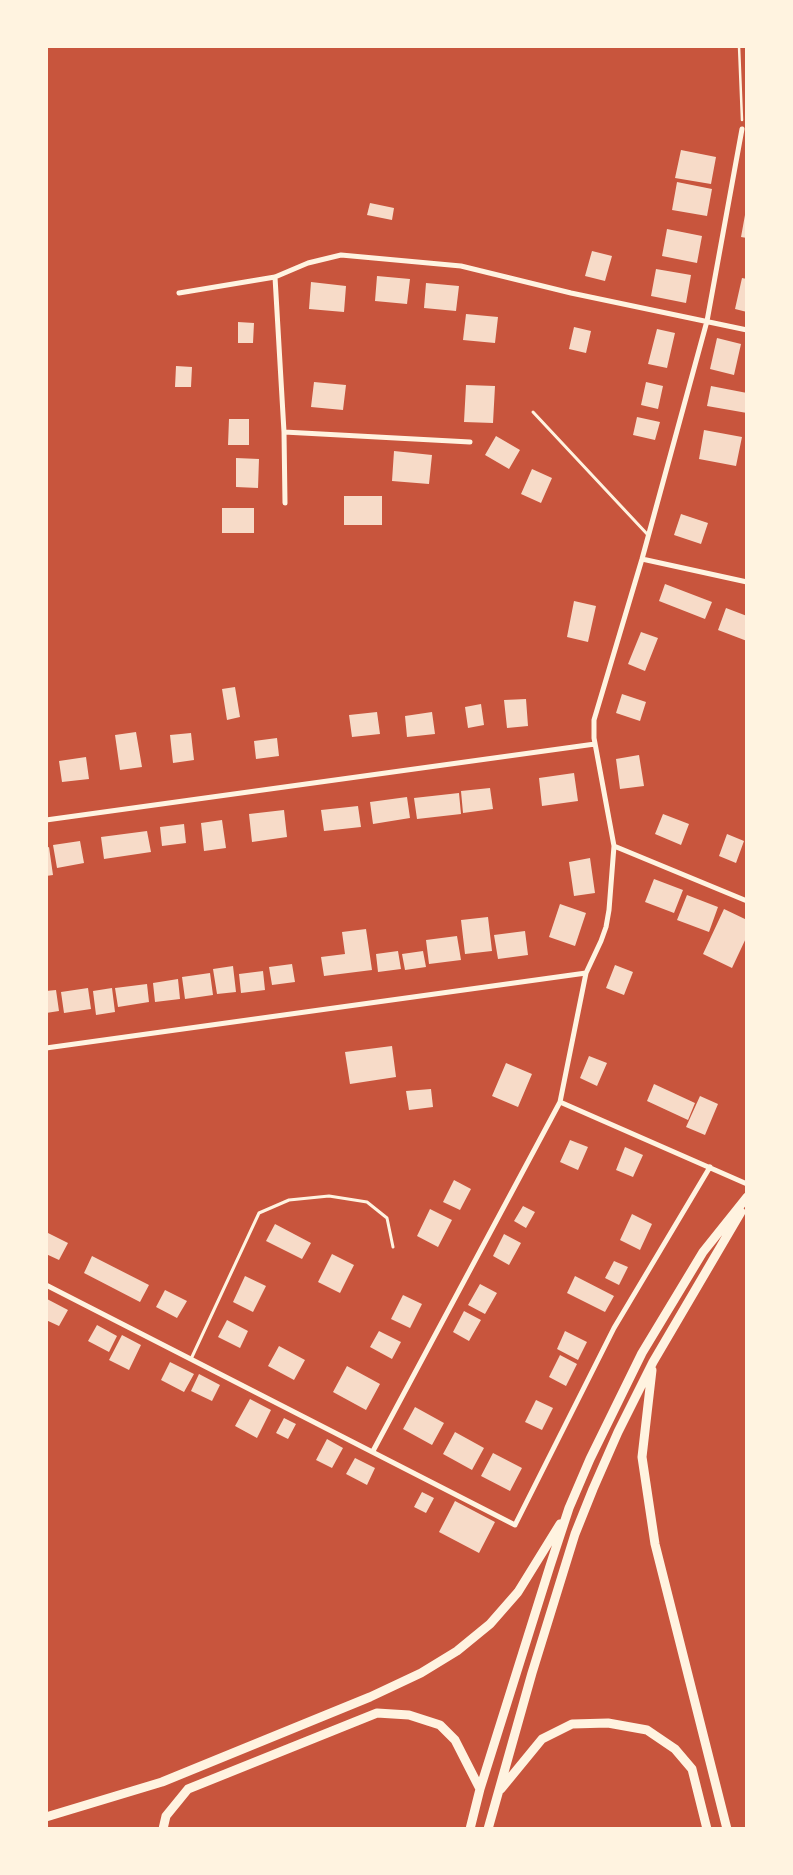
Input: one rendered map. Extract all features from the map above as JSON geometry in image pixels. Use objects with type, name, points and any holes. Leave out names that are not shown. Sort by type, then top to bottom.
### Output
[{"type":"main road","points":[[470,1829],[480,1789],[569,1508],[590,1459],[642,1354],[704,1252],[747,1197]]},
{"type":"main road","points":[[488,1829],[532,1673],[575,1534],[618,1432],[653,1362],[747,1201]]},
{"type":"main road","points":[[653,1362],[642,1457],[654,1544],[727,1829]]},
{"type":"main road","points":[[46,1817],[162,1782],[370,1697],[421,1673],[457,1651],[490,1624],[518,1592],[569,1508]]},
{"type":"main road","points":[[163,1829],[166,1816],[188,1789],[377,1713],[409,1715],[440,1725],[455,1740],[480,1789]]},
{"type":"main road","points":[[497,1793],[542,1739],[572,1724],[608,1723],[647,1730],[675,1749],[692,1769],[707,1829]]},
{"type":"street","points":[[373,1451],[560,1102],[586,973],[602,941],[606,927],[614,846],[594,738],[594,720],[642,559],[706,321],[742,129]]},
{"type":"street","points":[[179,293],[275,277],[308,263],[341,255],[461,266],[570,293],[747,330]]},
{"type":"street","points":[[275,277],[284,432],[285,503]]},
{"type":"street","points":[[284,432],[470,442]]},
{"type":"street","points":[[642,559],[747,582]]},
{"type":"street","points":[[46,820],[595,744]]},
{"type":"street","points":[[614,846],[747,901]]},
{"type":"street","points":[[46,1048],[586,973]]},
{"type":"street","points":[[560,1102],[747,1184]]},
{"type":"street","points":[[46,1285],[515,1525],[614,1328],[710,1168]]},
{"type":"lane","points":[[533,412],[648,535]]},
{"type":"lane","points":[[191,1359],[259,1213],[289,1200],[329,1196],[367,1202],[387,1218],[393,1246]]},
{"type":"path","points":[[739,46],[742,129]]},
{"type":"building","points":[[681,150],[716,157],[711,184],[675,178]]},
{"type":"building","points":[[677,182],[712,189],[707,216],[672,210]]},
{"type":"building","points":[[370,203],[394,208],[392,220],[367,215]]},
{"type":"building","points":[[745,215],[747,216],[747,238],[741,237]]},
{"type":"building","points":[[667,229],[702,236],[697,263],[662,256]]},
{"type":"building","points":[[592,251],[612,256],[605,281],[585,276]]},
{"type":"building","points":[[656,269],[691,275],[686,303],[651,296]]},
{"type":"building","points":[[377,276],[410,279],[407,304],[375,301]]},
{"type":"building","points":[[742,278],[747,279],[747,312],[735,309]]},
{"type":"building","points":[[311,282],[346,286],[344,312],[309,309]]},
{"type":"building","points":[[426,283],[459,286],[456,311],[424,308]]},
{"type":"building","points":[[466,314],[498,317],[495,343],[463,340]]},
{"type":"building","points":[[238,322],[254,323],[253,343],[238,343]]},
{"type":"building","points":[[574,327],[591,331],[586,353],[569,349]]},
{"type":"building","points":[[657,329],[675,333],[667,368],[648,364]]},
{"type":"building","points":[[717,338],[741,344],[734,375],[710,369]]},
{"type":"building","points":[[176,366],[192,367],[191,387],[175,387]]},
{"type":"building","points":[[314,382],[346,385],[343,410],[311,407]]},
{"type":"building","points":[[646,382],[663,386],[658,409],[641,405]]},
{"type":"building","points":[[466,385],[495,386],[493,423],[464,422]]},
{"type":"building","points":[[711,386],[747,393],[747,413],[707,406]]},
{"type":"building","points":[[637,417],[660,422],[655,440],[633,435]]},
{"type":"building","points":[[229,419],[249,419],[249,445],[228,445]]},
{"type":"building","points":[[704,430],[742,437],[736,466],[699,459]]},
{"type":"building","points":[[496,436],[520,450],[509,469],[485,455]]},
{"type":"building","points":[[394,451],[432,455],[429,484],[392,481]]},
{"type":"building","points":[[236,458],[259,459],[258,488],[236,487]]},
{"type":"building","points":[[532,469],[552,478],[541,503],[521,494]]},
{"type":"building","points":[[344,496],[382,496],[382,525],[344,525]]},
{"type":"building","points":[[222,508],[254,508],[254,533],[222,533]]},
{"type":"building","points":[[681,514],[708,523],[701,544],[674,535]]},
{"type":"building","points":[[665,584],[712,602],[705,619],[659,601]]},
{"type":"building","points":[[574,601],[596,606],[588,642],[567,637]]},
{"type":"building","points":[[726,608],[747,616],[747,641],[718,630]]},
{"type":"building","points":[[641,632],[658,638],[645,671],[628,664]]},
{"type":"building","points":[[235,687],[240,717],[227,720],[222,689]]},
{"type":"building","points":[[622,694],[646,702],[640,721],[616,713]]},
{"type":"building","points":[[526,699],[528,726],[507,728],[504,700]]},
{"type":"building","points":[[481,704],[484,725],[468,728],[465,707]]},
{"type":"building","points":[[377,712],[380,734],[352,737],[349,715]]},
{"type":"building","points":[[432,712],[435,734],[407,737],[405,716]]},
{"type":"building","points":[[136,732],[142,767],[120,770],[115,735]]},
{"type":"building","points":[[191,733],[194,760],[173,763],[170,735]]},
{"type":"building","points":[[277,738],[279,756],[256,759],[254,741]]},
{"type":"building","points":[[639,755],[644,786],[620,789],[616,759]]},
{"type":"building","points":[[86,757],[89,779],[62,782],[59,761]]},
{"type":"building","points":[[574,773],[578,801],[542,806],[539,778]]},
{"type":"building","points":[[490,788],[493,809],[463,813],[461,791]]},
{"type":"building","points":[[459,793],[461,814],[417,819],[414,798]]},
{"type":"building","points":[[407,797],[410,818],[373,824],[370,802]]},
{"type":"building","points":[[358,806],[361,827],[324,831],[321,810]]},
{"type":"building","points":[[284,810],[287,837],[252,842],[249,814]]},
{"type":"building","points":[[663,814],[689,824],[681,845],[655,834]]},
{"type":"building","points":[[222,820],[226,848],[204,851],[201,823]]},
{"type":"building","points":[[184,824],[186,843],[162,846],[160,827]]},
{"type":"building","points":[[147,831],[151,852],[104,859],[101,837]]},
{"type":"building","points":[[727,834],[744,841],[736,863],[719,856]]},
{"type":"building","points":[[80,841],[84,863],[57,868],[53,845]]},
{"type":"building","points":[[49,847],[53,875],[46,876],[46,848]]},
{"type":"building","points":[[590,858],[595,893],[574,896],[569,862]]},
{"type":"building","points":[[654,879],[683,890],[674,913],[645,902]]},
{"type":"building","points":[[687,895],[718,907],[709,932],[677,920]]},
{"type":"building","points":[[560,904],[586,913],[575,946],[549,937]]},
{"type":"building","points":[[724,909],[747,920],[747,936],[732,968],[703,954]]},
{"type":"building","points":[[488,917],[492,951],[465,954],[461,920]]},
{"type":"building","points":[[366,929],[372,970],[324,976],[321,957],[345,954],[342,932]]},
{"type":"building","points":[[525,931],[528,955],[498,959],[494,935]]},
{"type":"building","points":[[457,936],[461,960],[429,964],[426,940]]},
{"type":"building","points":[[398,951],[401,969],[378,972],[376,954]]},
{"type":"building","points":[[423,951],[426,967],[405,970],[402,954]]},
{"type":"building","points":[[292,964],[295,982],[272,985],[269,967]]},
{"type":"building","points":[[615,965],[633,972],[624,995],[606,988]]},
{"type":"building","points":[[233,966],[236,992],[217,994],[213,969]]},
{"type":"building","points":[[263,971],[265,990],[241,993],[239,974]]},
{"type":"building","points":[[210,973],[213,995],[185,999],[182,977]]},
{"type":"building","points":[[178,979],[180,999],[155,1002],[153,983]]},
{"type":"building","points":[[147,984],[149,1002],[118,1007],[115,988]]},
{"type":"building","points":[[88,988],[91,1009],[64,1013],[61,992]]},
{"type":"building","points":[[112,988],[115,1012],[96,1015],[93,991]]},
{"type":"building","points":[[56,990],[59,1011],[46,1013],[46,991]]},
{"type":"building","points":[[392,1046],[396,1077],[350,1084],[345,1052]]},
{"type":"building","points":[[589,1056],[607,1063],[597,1086],[580,1078]]},
{"type":"building","points":[[506,1063],[532,1074],[518,1107],[492,1096]]},
{"type":"building","points":[[654,1084],[695,1103],[688,1120],[647,1101]]},
{"type":"building","points":[[431,1089],[433,1107],[409,1110],[406,1091]]},
{"type":"building","points":[[700,1096],[718,1104],[705,1135],[686,1127]]},
{"type":"building","points":[[570,1140],[588,1147],[578,1170],[560,1162]]},
{"type":"building","points":[[625,1147],[643,1155],[633,1177],[616,1170]]},
{"type":"building","points":[[454,1180],[471,1189],[460,1210],[443,1202]]},
{"type":"building","points":[[523,1206],[535,1212],[526,1228],[514,1221]]},
{"type":"building","points":[[430,1209],[452,1220],[438,1247],[417,1236]]},
{"type":"building","points":[[632,1214],[652,1224],[640,1250],[620,1240]]},
{"type":"building","points":[[275,1224],[311,1243],[302,1259],[266,1241]]},
{"type":"building","points":[[46,1232],[68,1243],[59,1260],[46,1254]]},
{"type":"building","points":[[504,1234],[521,1243],[509,1265],[493,1256]]},
{"type":"building","points":[[332,1254],[354,1265],[340,1293],[318,1282]]},
{"type":"building","points":[[92,1256],[149,1285],[140,1302],[84,1273]]},
{"type":"building","points":[[614,1261],[628,1267],[619,1285],[605,1278]]},
{"type":"building","points":[[245,1276],[266,1286],[253,1312],[233,1302]]},
{"type":"building","points":[[575,1276],[614,1296],[605,1312],[567,1293]]},
{"type":"building","points":[[480,1284],[497,1293],[485,1314],[468,1305]]},
{"type":"building","points":[[165,1290],[187,1301],[177,1318],[156,1307]]},
{"type":"building","points":[[403,1295],[422,1304],[410,1328],[391,1319]]},
{"type":"building","points":[[47,1299],[68,1310],[59,1326],[46,1320]]},
{"type":"building","points":[[464,1311],[481,1320],[469,1341],[453,1332]]},
{"type":"building","points":[[227,1320],[248,1331],[240,1348],[218,1337]]},
{"type":"building","points":[[97,1325],[117,1336],[109,1352],[88,1341]]},
{"type":"building","points":[[379,1331],[401,1342],[392,1359],[370,1347]]},
{"type":"building","points":[[565,1331],[587,1342],[578,1360],[557,1349]]},
{"type":"building","points":[[122,1335],[141,1345],[129,1370],[109,1360]]},
{"type":"building","points":[[279,1346],[305,1360],[294,1380],[268,1366]]},
{"type":"building","points":[[560,1355],[577,1364],[566,1386],[549,1377]]},
{"type":"building","points":[[170,1362],[194,1374],[184,1392],[161,1380]]},
{"type":"building","points":[[347,1366],[380,1384],[366,1410],[333,1392]]},
{"type":"building","points":[[199,1374],[220,1385],[212,1401],[191,1391]]},
{"type":"building","points":[[250,1399],[271,1410],[257,1438],[235,1426]]},
{"type":"building","points":[[536,1400],[553,1408],[542,1430],[525,1422]]},
{"type":"building","points":[[415,1407],[444,1423],[432,1445],[403,1429]]},
{"type":"building","points":[[284,1418],[296,1424],[288,1439],[276,1433]]},
{"type":"building","points":[[455,1432],[484,1448],[472,1470],[443,1454]]},
{"type":"building","points":[[327,1439],[343,1448],[332,1468],[316,1460]]},
{"type":"building","points":[[493,1453],[522,1468],[510,1491],[481,1476]]},
{"type":"building","points":[[355,1458],[375,1468],[367,1485],[346,1474]]},
{"type":"building","points":[[422,1492],[434,1498],[426,1513],[414,1507]]},
{"type":"building","points":[[455,1501],[495,1522],[479,1553],[439,1532]]}]
